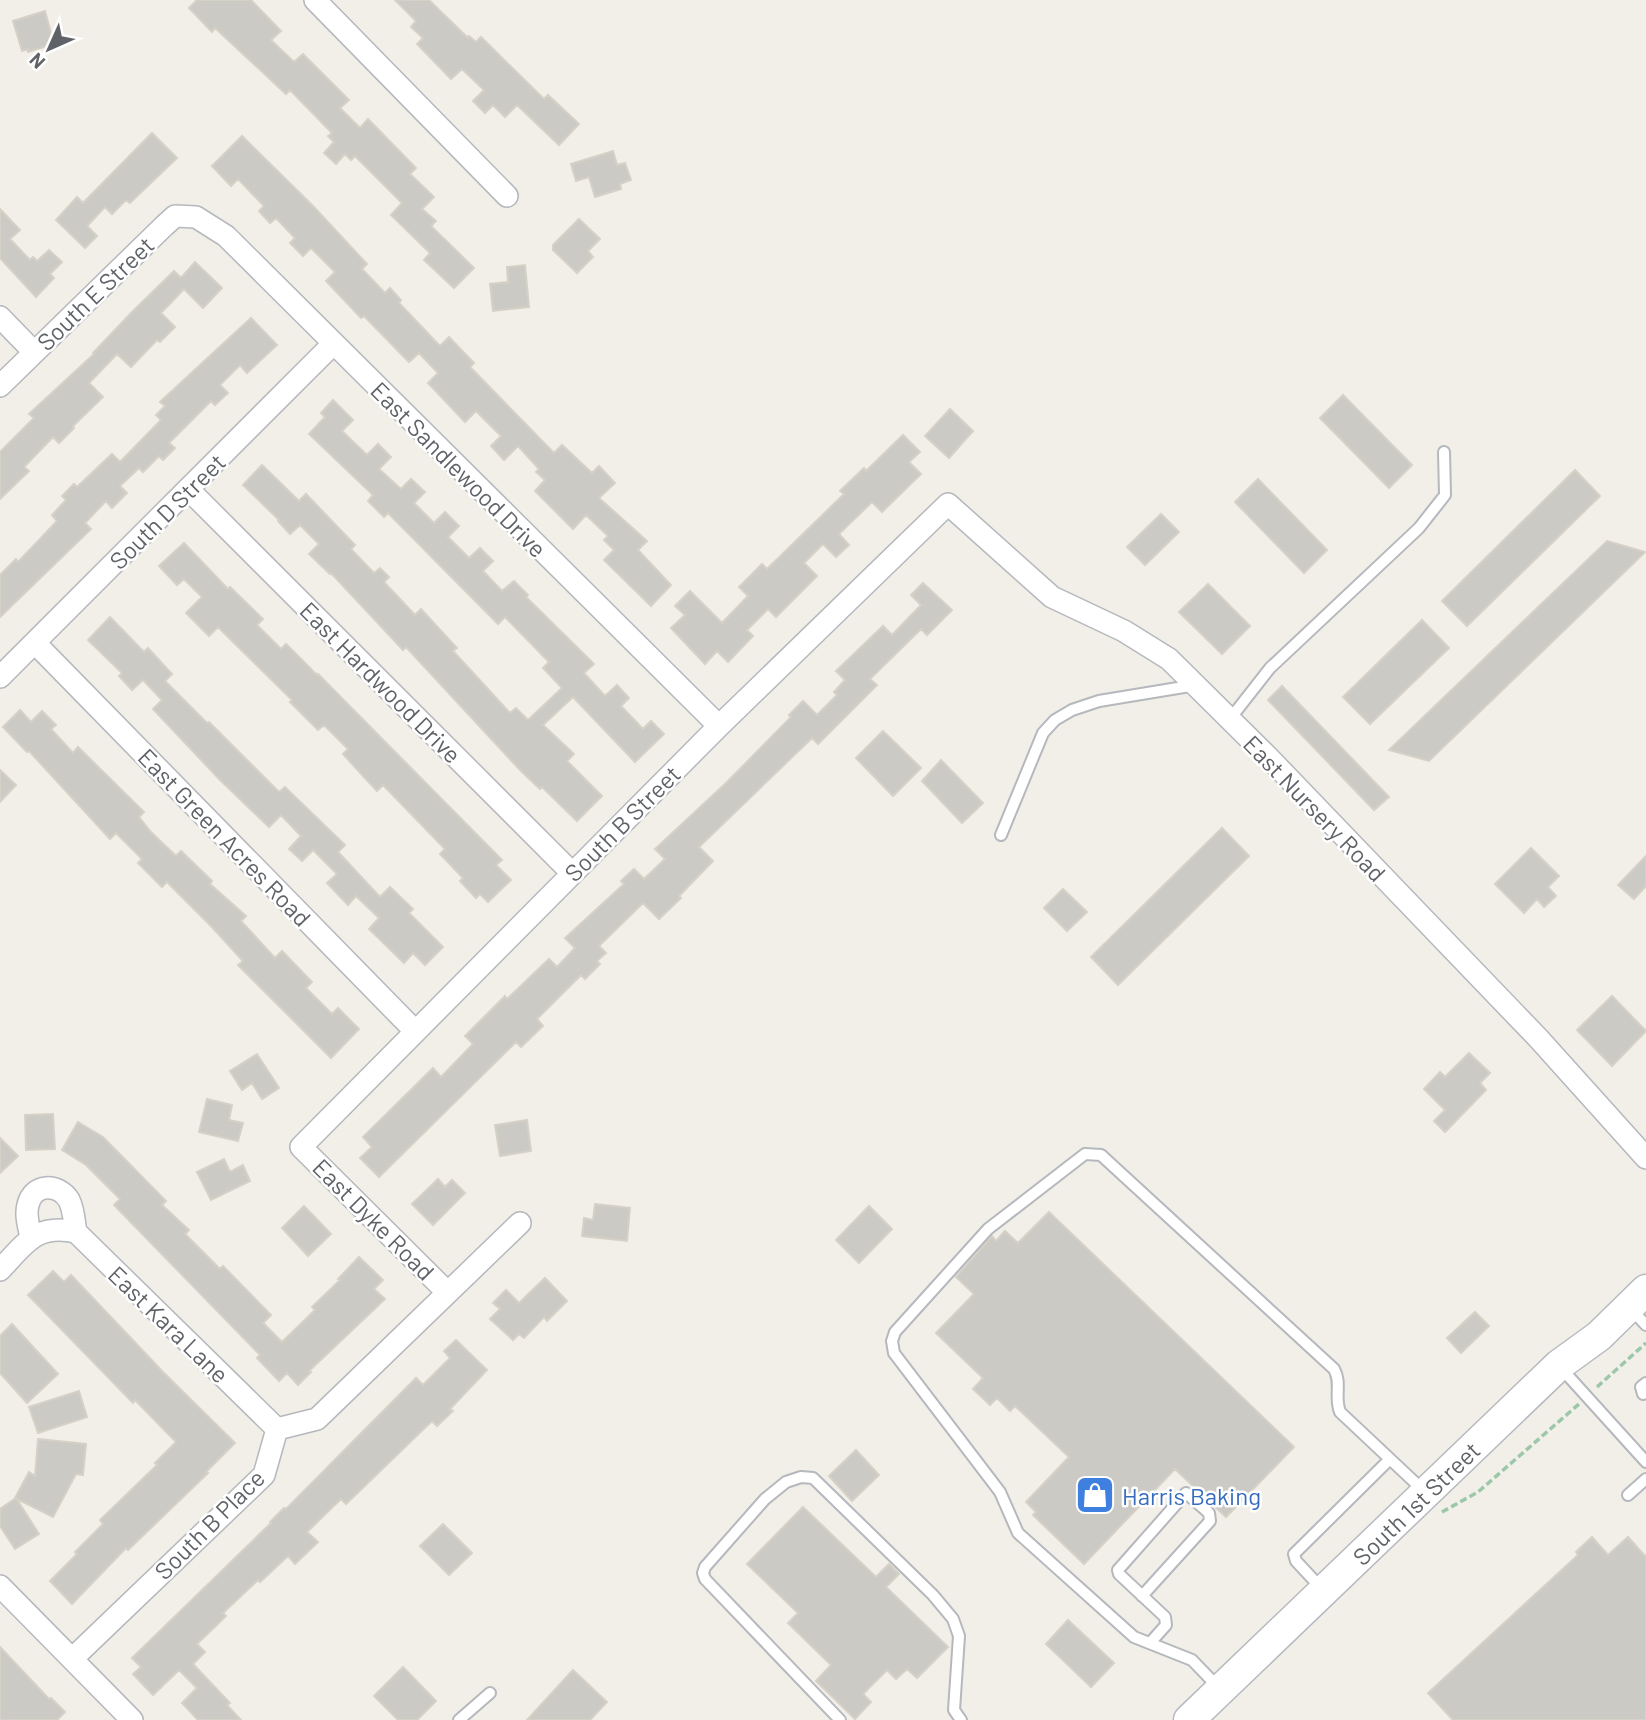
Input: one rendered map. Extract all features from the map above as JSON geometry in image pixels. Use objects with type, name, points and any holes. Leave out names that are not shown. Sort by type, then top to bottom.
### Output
[{"type":"main road","name":"South 1st Street","points":[[1189,1720],[1324,1591],[1430,1505],[1559,1365],[1640,1307]]},
{"type":"street","points":[[315,0],[507,196]]},
{"type":"street","name":"South E Street","points":[[0,386],[170,221],[176,216],[196,217]]},
{"type":"street","name":"East Sandlewood Drive","points":[[196,217],[226,236],[719,726]]},
{"type":"street","points":[[0,317],[34,352]]},
{"type":"street","name":"South D Street","points":[[0,677],[333,344]]},
{"type":"street","name":"East Hardwood Drive","points":[[189,490],[572,873]]},
{"type":"street","name":"South B Street","points":[[301,1147],[719,726],[948,504]]},
{"type":"street","name":"East Nursery Road","points":[[948,504],[1052,597],[1124,631],[1169,659],[1539,1039],[1646,1158]]},
{"type":"street","name":"East Green Acres Road","points":[[35,643],[415,1031]]},
{"type":"street","name":"East Dyke Road","points":[[301,1147],[447,1292]]},
{"type":"street","points":[[0,1270],[31,1238],[66,1230],[70,1202],[62,1192],[52,1187],[42,1187],[32,1194],[28,1204],[31,1238]]},
{"type":"street","points":[[276,1429],[317,1419],[520,1223]]},
{"type":"street","name":"East Kara Lane","points":[[66,1230],[276,1429]]},
{"type":"street","name":"South B Place","points":[[72,1659],[264,1475],[276,1429]]},
{"type":"street","points":[[0,1586],[132,1720]]},
{"type":"lane","points":[[1230,719],[1270,668],[1419,528],[1445,495],[1444,452]]},
{"type":"lane","points":[[1001,835],[1043,733],[1055,720],[1072,710],[1099,701],[1196,685]]},
{"type":"lane","points":[[1221,1690],[1192,1660],[1134,1637],[1018,1533],[1000,1492],[894,1353],[892,1341],[895,1332],[988,1229],[1085,1154],[1101,1155],[1334,1369],[1339,1378],[1336,1396],[1340,1412],[1390,1459],[1430,1505]]},
{"type":"lane","points":[[1559,1365],[1646,1462]]},
{"type":"lane","points":[[1324,1591],[1296,1560],[1294,1554],[1390,1459]]},
{"type":"lane","points":[[840,1720],[705,1579],[705,1567],[765,1499],[786,1482],[800,1477],[813,1478],[933,1595],[953,1619],[959,1636],[954,1710],[961,1720]]},
{"type":"lane","points":[[1628,1495],[1646,1479]]},
{"type":"lane","points":[[1142,1596],[1210,1521],[1209,1513],[1186,1493],[1119,1566],[1119,1574],[1167,1620],[1166,1625],[1150,1643]]},
{"type":"lane","points":[[459,1720],[490,1693]]},
{"type":"path","points":[[1595,1389],[1646,1343]]},
{"type":"path","points":[[1430,1505],[1478,1492],[1580,1403]]},
{"type":"building","points":[[197,0],[251,0],[281,31],[271,40],[294,62],[303,54],[349,100],[340,108],[360,128],[368,119],[416,168],[410,174],[434,197],[422,209],[436,221],[431,226],[474,268],[454,288],[424,260],[430,253],[391,215],[402,203],[355,156],[351,160],[345,154],[336,164],[324,153],[334,142],[328,136],[332,133],[290,90],[286,94],[215,28],[212,32],[189,8]]},
{"type":"building","points":[[395,0],[429,0],[468,38],[469,36],[476,42],[481,37],[544,99],[548,95],[579,124],[559,145],[517,105],[505,117],[493,105],[485,113],[473,101],[484,90],[462,69],[451,79],[417,44],[423,38],[411,27],[416,21]]},
{"type":"building","points":[[45,11],[54,44],[28,52],[28,49],[22,51],[13,21]]},
{"type":"building","points":[[152,133],[177,158],[130,203],[126,200],[112,214],[105,207],[87,226],[97,236],[85,248],[56,220],[77,197],[83,203]]},
{"type":"building","points":[[242,136],[367,264],[362,269],[385,293],[390,288],[401,300],[399,303],[440,346],[449,337],[474,363],[470,367],[554,453],[562,445],[592,473],[599,466],[615,483],[599,498],[647,541],[638,550],[671,585],[651,606],[604,560],[614,550],[604,540],[608,536],[586,515],[573,529],[535,491],[545,480],[536,472],[539,469],[518,446],[504,460],[491,446],[501,436],[476,411],[465,422],[428,383],[438,373],[419,353],[409,362],[326,281],[335,272],[311,248],[303,256],[290,243],[295,238],[276,218],[270,223],[259,211],[264,206],[238,179],[231,186],[212,166]]},
{"type":"building","points":[[613,151],[617,165],[625,163],[631,180],[620,184],[621,189],[595,197],[589,177],[576,181],[571,164]]},
{"type":"building","points":[[0,209],[20,230],[10,239],[30,260],[33,257],[37,261],[49,250],[62,262],[50,274],[54,278],[36,297],[0,258]]},
{"type":"building","points":[[579,219],[600,239],[588,251],[593,257],[577,273],[553,250],[553,245]]},
{"type":"building","points":[[195,262],[222,288],[203,308],[184,289],[161,313],[175,327],[160,342],[157,340],[131,367],[117,354],[89,383],[103,397],[59,443],[53,437],[24,467],[29,471],[0,499],[0,452],[34,418],[29,414],[94,354],[174,271],[181,278]]},
{"type":"building","points":[[525,265],[529,307],[493,311],[490,284],[508,282],[507,267]]},
{"type":"building","points":[[251,318],[277,345],[247,373],[240,365],[220,385],[228,393],[215,405],[211,401],[169,443],[175,448],[163,460],[159,456],[143,472],[139,468],[120,486],[127,493],[112,508],[106,501],[85,523],[91,529],[0,617],[0,575],[16,559],[18,562],[57,521],[52,515],[66,500],[62,496],[74,484],[77,487],[112,454],[120,462],[161,420],[156,415],[165,406],[160,402]]},
{"type":"building","points":[[1343,395],[1412,465],[1389,488],[1320,418]]},
{"type":"building","points":[[333,400],[353,420],[342,431],[367,455],[378,444],[391,457],[379,469],[401,489],[411,479],[425,492],[414,503],[434,523],[445,512],[459,526],[448,537],[469,558],[480,548],[493,561],[483,571],[502,591],[514,581],[528,595],[526,597],[594,664],[584,673],[605,696],[617,685],[629,698],[621,706],[643,729],[651,721],[664,734],[635,762],[573,697],[543,725],[574,754],[567,761],[602,796],[577,821],[520,770],[406,647],[403,650],[331,573],[309,554],[319,544],[300,525],[290,534],[243,485],[262,465],[299,501],[306,494],[355,545],[351,549],[374,573],[380,568],[389,577],[384,582],[415,615],[421,609],[457,648],[453,651],[510,713],[516,708],[528,720],[562,688],[543,668],[549,662],[505,617],[498,624],[388,513],[384,517],[368,501],[373,495],[309,434],[325,417],[321,413]]},
{"type":"building","points":[[950,409],[973,431],[949,458],[925,436]]},
{"type":"building","points":[[903,435],[920,452],[909,462],[921,474],[882,512],[872,502],[839,534],[849,545],[836,557],[823,544],[804,563],[817,576],[776,617],[768,609],[747,630],[753,636],[728,662],[717,651],[705,664],[671,628],[685,615],[675,606],[690,591],[722,623],[748,596],[739,587],[762,564],[767,569],[844,494],[840,491],[864,468],[866,471]]},
{"type":"building","points":[[1575,470],[1600,496],[1467,626],[1442,601]]},
{"type":"building","points":[[1258,479],[1327,550],[1304,573],[1235,502]]},
{"type":"building","points":[[1161,514],[1179,532],[1145,565],[1127,547]]},
{"type":"building","points":[[1607,541],[1645,552],[1429,761],[1389,750]]},
{"type":"building","points":[[184,543],[228,589],[230,587],[263,619],[257,625],[281,649],[286,644],[318,674],[502,860],[496,865],[511,880],[488,902],[480,894],[476,898],[460,881],[463,878],[440,854],[445,849],[383,785],[377,791],[343,754],[348,749],[324,725],[318,730],[290,702],[292,700],[218,627],[209,636],[186,613],[202,597],[184,579],[177,585],[159,566]]},
{"type":"building","points":[[923,583],[952,610],[927,635],[921,629],[870,679],[877,685],[818,744],[812,738],[699,847],[713,861],[679,896],[681,898],[659,919],[643,903],[599,946],[606,953],[597,961],[600,964],[585,979],[581,975],[537,1019],[543,1026],[521,1047],[516,1042],[379,1177],[360,1158],[372,1147],[363,1137],[433,1068],[441,1077],[473,1044],[465,1036],[505,996],[507,999],[549,959],[557,967],[575,948],[565,938],[624,884],[621,881],[634,869],[644,879],[665,859],[655,849],[726,783],[791,717],[789,715],[803,701],[817,715],[837,695],[834,692],[845,680],[836,671],[883,626],[892,635],[921,605],[911,595]]},
{"type":"building","points":[[1208,584],[1250,626],[1222,654],[1179,612]]},
{"type":"building","points":[[110,617],[144,652],[148,648],[172,674],[165,681],[207,723],[209,722],[279,792],[285,787],[345,845],[338,852],[380,897],[390,887],[413,909],[409,913],[443,947],[425,965],[413,953],[404,963],[369,929],[379,918],[356,896],[348,905],[327,883],[337,874],[313,850],[302,861],[289,849],[301,836],[281,815],[269,827],[220,780],[153,709],[162,700],[143,680],[132,690],[119,676],[122,673],[88,640]]},
{"type":"building","points":[[1422,620],[1449,648],[1370,724],[1343,697]]},
{"type":"building","points":[[1282,686],[1389,797],[1374,810],[1268,700]]},
{"type":"building","points":[[20,710],[31,722],[42,711],[56,725],[51,729],[73,753],[78,747],[144,812],[139,817],[151,832],[176,856],[181,851],[212,881],[210,884],[246,916],[241,921],[275,958],[282,951],[312,982],[306,988],[332,1014],[338,1008],[359,1029],[331,1058],[238,965],[243,961],[211,926],[167,882],[162,887],[138,863],[142,859],[116,833],[110,839],[29,751],[3,727]]},
{"type":"building","points":[[883,731],[921,768],[893,796],[856,758]]},
{"type":"building","points":[[941,760],[983,803],[962,823],[922,781]]},
{"type":"building","points":[[0,770],[16,785],[0,802]]},
{"type":"building","points":[[1222,828],[1249,856],[1118,985],[1091,957]]},
{"type":"building","points":[[1531,848],[1559,876],[1548,887],[1556,896],[1544,907],[1537,899],[1524,913],[1495,884]]},
{"type":"building","points":[[1646,856],[1646,886],[1634,899],[1618,885]]},
{"type":"building","points":[[1063,889],[1087,912],[1067,931],[1044,908]]},
{"type":"building","points":[[1612,996],[1646,1031],[1612,1066],[1577,1030]]},
{"type":"building","points":[[1469,1053],[1490,1073],[1480,1083],[1486,1090],[1445,1132],[1434,1121],[1445,1110],[1424,1089],[1440,1072],[1445,1077]]},
{"type":"building","points":[[257,1054],[279,1088],[262,1099],[252,1083],[242,1090],[230,1071]]},
{"type":"building","points":[[207,1099],[232,1105],[229,1120],[243,1123],[238,1141],[199,1132]]},
{"type":"building","points":[[53,1114],[55,1149],[26,1150],[25,1115]]},
{"type":"building","points":[[527,1120],[531,1151],[500,1156],[495,1125]]},
{"type":"building","points":[[78,1122],[103,1137],[166,1201],[162,1205],[189,1230],[185,1234],[220,1269],[223,1266],[271,1315],[263,1323],[282,1342],[315,1310],[312,1307],[359,1257],[383,1280],[374,1289],[385,1299],[309,1371],[311,1372],[298,1385],[287,1373],[279,1381],[257,1358],[260,1355],[114,1205],[120,1199],[86,1165],[62,1150]]},
{"type":"building","points":[[0,1138],[18,1156],[0,1173]]},
{"type":"building","points":[[224,1159],[230,1172],[243,1165],[250,1181],[211,1200],[197,1172]]},
{"type":"building","points":[[438,1179],[445,1187],[452,1180],[465,1193],[433,1225],[412,1204]]},
{"type":"building","points":[[595,1204],[630,1208],[627,1241],[582,1236],[584,1218],[593,1220]]},
{"type":"building","points":[[304,1206],[331,1234],[308,1256],[282,1228]]},
{"type":"building","points":[[869,1206],[892,1229],[859,1263],[836,1240]]},
{"type":"building","points":[[1049,1212],[1294,1447],[1226,1517],[1175,1469],[1084,1564],[1033,1515],[1036,1512],[1026,1502],[1069,1457],[1015,1406],[1010,1411],[997,1398],[990,1405],[973,1389],[983,1378],[936,1333],[974,1294],[956,1277],[992,1236],[996,1241],[1005,1231],[1018,1243]]},
{"type":"building","points":[[53,1271],[64,1282],[71,1275],[235,1443],[206,1472],[208,1473],[128,1550],[126,1548],[72,1604],[50,1581],[103,1524],[100,1520],[157,1465],[155,1463],[176,1442],[135,1400],[133,1403],[28,1295]]},
{"type":"building","points":[[545,1278],[567,1301],[547,1321],[544,1317],[524,1338],[519,1334],[513,1340],[490,1319],[500,1309],[493,1303],[506,1290],[519,1303]]},
{"type":"building","points":[[1475,1312],[1489,1326],[1461,1353],[1447,1338]]},
{"type":"building","points":[[12,1324],[58,1374],[27,1403],[0,1373],[0,1336]]},
{"type":"building","points":[[456,1340],[487,1370],[450,1409],[453,1411],[437,1426],[432,1421],[346,1504],[341,1499],[307,1532],[318,1542],[295,1564],[288,1556],[260,1582],[258,1580],[223,1613],[226,1616],[197,1644],[205,1652],[193,1664],[230,1703],[227,1705],[241,1720],[198,1720],[182,1703],[197,1688],[179,1670],[153,1695],[133,1674],[141,1667],[132,1658],[416,1378],[423,1385],[450,1358],[444,1351]]},
{"type":"building","points":[[79,1391],[87,1417],[38,1433],[29,1407]]},
{"type":"building","points":[[38,1439],[86,1444],[83,1475],[76,1474],[53,1517],[15,1498],[29,1472],[35,1476]]},
{"type":"building","points":[[856,1450],[879,1475],[852,1501],[829,1476]]},
{"type":"building","points":[[16,1498],[39,1534],[15,1549],[0,1526],[0,1509]]},
{"type":"building","points":[[803,1507],[876,1577],[889,1564],[899,1574],[886,1587],[948,1647],[917,1678],[907,1669],[896,1679],[887,1670],[863,1694],[871,1702],[855,1719],[816,1681],[831,1665],[788,1623],[798,1613],[747,1564]]},
{"type":"building","points":[[443,1524],[472,1553],[449,1575],[420,1546]]},
{"type":"building","points":[[1592,1537],[1608,1555],[1628,1537],[1646,1557],[1646,1720],[1453,1720],[1428,1693],[1578,1555],[1576,1552]]},
{"type":"building","points":[[1068,1620],[1114,1663],[1091,1687],[1046,1644]]},
{"type":"building","points":[[0,1647],[49,1699],[65,1712],[57,1720],[0,1720]]},
{"type":"building","points":[[403,1667],[436,1701],[417,1720],[398,1720],[374,1696]]},
{"type":"building","points":[[573,1670],[607,1702],[590,1720],[527,1720]]},
{"type":"place","name":"Harris Baking","points":[[1095,1495]]}]
